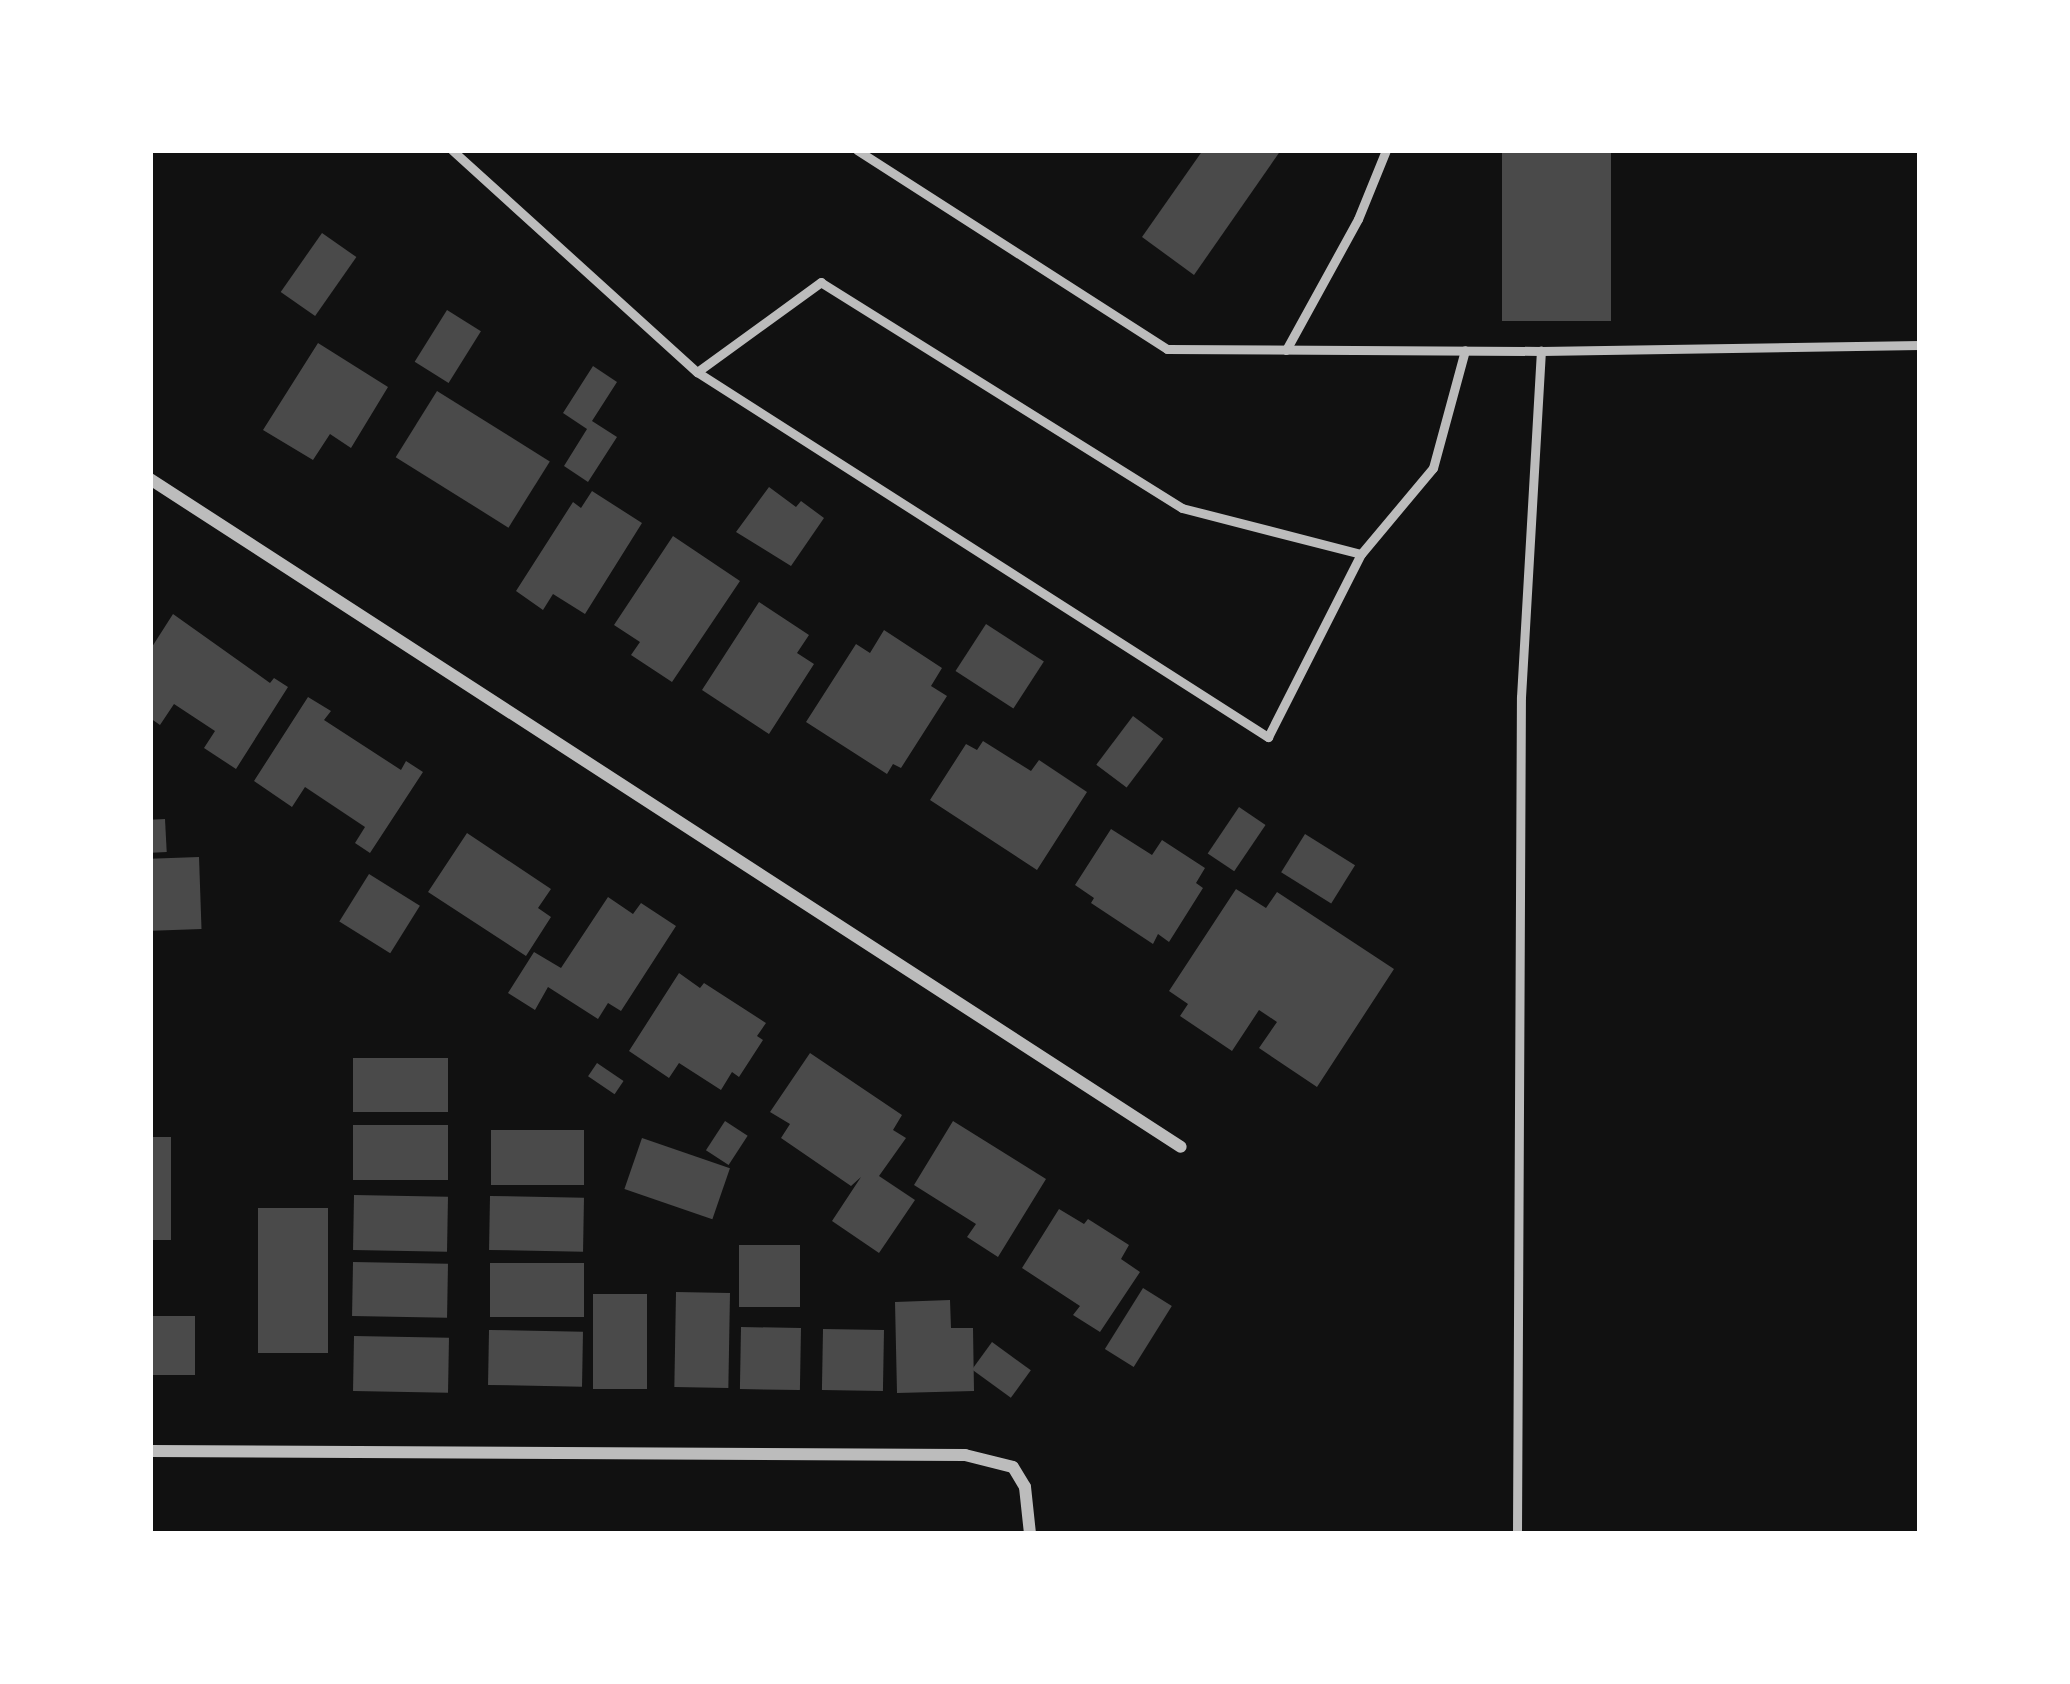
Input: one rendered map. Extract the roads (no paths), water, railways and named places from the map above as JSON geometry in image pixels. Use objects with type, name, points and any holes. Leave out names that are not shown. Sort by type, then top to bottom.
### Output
[{"type":"street","points":[[150,479],[1181,1148]]},
{"type":"street","points":[[150,1451],[964,1455],[1013,1466],[1024,1487],[1030,1534]]},
{"type":"lane","points":[[452,150],[697,372],[1268,737],[1360,554],[1433,468],[1465,350]]},
{"type":"lane","points":[[857,150],[1167,349],[1541,351],[1920,344]]},
{"type":"lane","points":[[1286,350],[1358,219],[1386,150]]},
{"type":"lane","points":[[697,372],[821,282],[1182,508],[1360,554]]},
{"type":"lane","points":[[1517,1534],[1521,698],[1541,351]]}]
